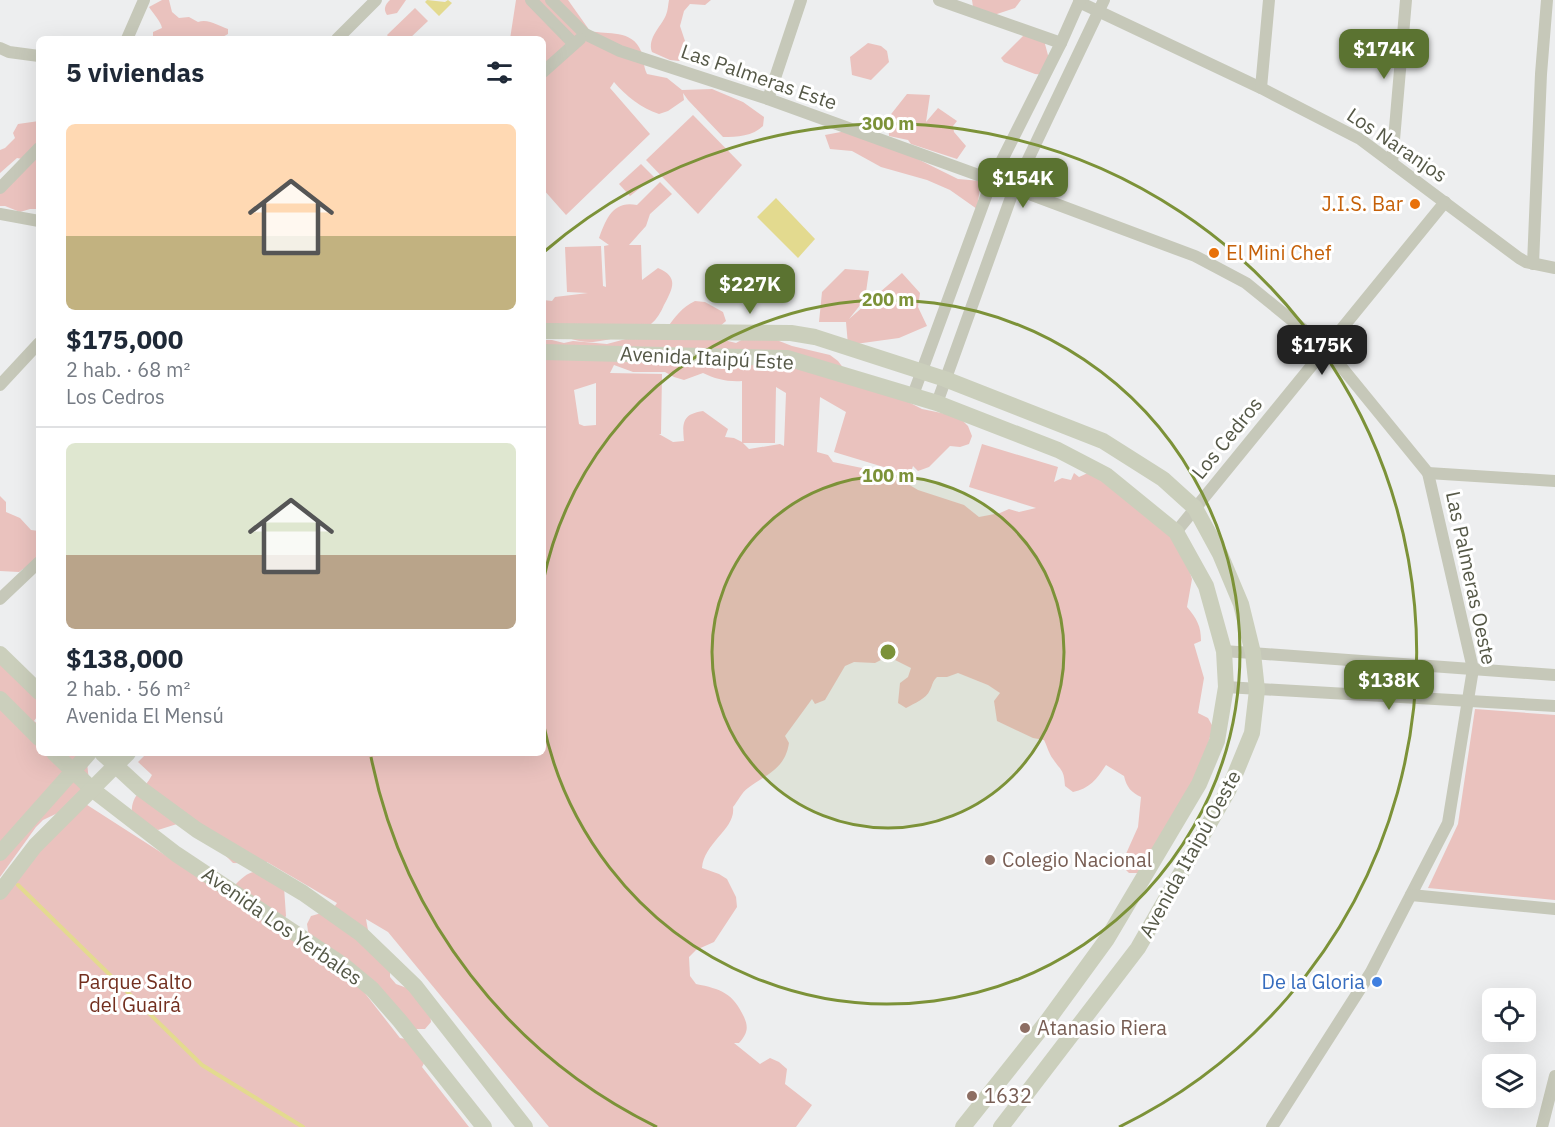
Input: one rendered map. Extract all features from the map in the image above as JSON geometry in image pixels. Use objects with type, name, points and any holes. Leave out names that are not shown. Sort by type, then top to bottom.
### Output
[{"type":"street","points":[[128,36],[144,0]]},
{"type":"street","points":[[340,36],[376,0]]},
{"type":"street","points":[[531,0],[574,44]]},
{"type":"street","name":"Las Palmeras Este","points":[[551,0],[585,34],[620,51],[768,99],[1195,256],[1246,283],[1326,348]]},
{"type":"street","points":[[768,99],[801,0]]},
{"type":"street","points":[[939,0],[1060,43]]},
{"type":"street","points":[[938,403],[1014,189],[1104,0]]},
{"type":"street","points":[[1261,88],[1269,0]]},
{"type":"street","points":[[1392,163],[1406,0]]},
{"type":"street","points":[[1533,264],[1541,74],[1547,0]]},
{"type":"street","points":[[913,395],[992,180],[1079,1]]},
{"type":"street","name":"Los Naranjos","points":[[1079,1],[1261,88],[1360,139],[1519,258],[1533,264],[1555,268]]},
{"type":"street","points":[[546,69],[585,34]]},
{"type":"street","points":[[0,48],[9,52],[36,56]]},
{"type":"street","points":[[1541,74],[1555,76]]},
{"type":"street","points":[[0,188],[36,151]]},
{"type":"street","name":"Los Cedros","points":[[1176,532],[1444,202]]},
{"type":"street","points":[[0,214],[36,220]]},
{"type":"street","name":"Avenida Itaipú Este","points":[[546,331],[791,333],[815,336],[945,379]]},
{"type":"street","points":[[787,358],[791,333]]},
{"type":"street","points":[[0,385],[36,346]]},
{"type":"street","name":"Las Palmeras Oeste","points":[[1272,1127],[1371,972],[1448,823],[1473,669],[1428,473],[1326,348]]},
{"type":"street","name":"Avenida Itaipú Este","points":[[546,352],[787,358],[938,403]]},
{"type":"street","name":"Avenida Itaipú Oeste","points":[[945,379],[1103,441],[1163,480],[1196,508],[1220,554],[1241,604],[1253,653],[1257,690],[1252,733],[1229,789],[1138,948],[1001,1127]]},
{"type":"street","name":"Avenida Itaipú Oeste","points":[[938,403],[1058,450],[1106,474],[1176,532],[1206,586],[1224,651],[1226,687],[1217,741],[1199,784],[1107,939],[1048,1020],[963,1127]]},
{"type":"street","points":[[1428,473],[1555,481]]},
{"type":"street","points":[[0,598],[36,565]]},
{"type":"street","points":[[1224,651],[1555,675]]},
{"type":"street","points":[[0,654],[36,689]]},
{"type":"street","points":[[1226,687],[1555,706]]},
{"type":"street","points":[[0,699],[36,735]]},
{"type":"street","name":"Avenida Los Yerbales","points":[[57,756],[93,790],[176,854],[343,965],[372,989],[484,1127]]},
{"type":"street","points":[[0,853],[87,756]]},
{"type":"street","points":[[105,756],[141,789],[197,830],[303,893],[361,934],[415,986],[525,1127]]},
{"type":"street","points":[[0,892],[35,846],[125,756]]},
{"type":"street","points":[[1411,895],[1555,909]]},
{"type":"street","points":[[1542,1127],[1555,1076]]},
{"type":"green space","points":[[162,0],[169,0],[172,12],[179,18],[189,17],[198,22],[213,23],[228,29],[228,34],[223,36],[153,36],[153,32],[162,28],[149,7]]},
{"type":"green space","points":[[390,0],[406,0],[397,13],[387,15],[385,7]]},
{"type":"green space","points":[[516,0],[568,0],[590,31],[619,34],[632,39],[642,54],[647,74],[667,78],[682,90],[712,89],[743,102],[764,117],[763,126],[750,134],[723,137],[683,93],[684,100],[659,114],[634,101],[614,82],[610,88],[650,134],[566,215],[546,192],[546,36],[510,36]]},
{"type":"green space","points":[[669,0],[711,0],[705,5],[690,4],[684,11],[680,26],[688,50],[687,55],[679,61],[670,60],[652,52],[651,47],[653,37],[666,15]]},
{"type":"green space","points":[[972,0],[1021,0],[1015,8],[988,17],[974,13]]},
{"type":"green space","points":[[415,8],[428,21],[412,36],[387,35]]},
{"type":"green space","points":[[1028,31],[1050,38],[1045,44],[1049,59],[1045,75],[1035,74],[1004,62],[1001,58]]},
{"type":"green space","points":[[868,43],[881,46],[887,51],[889,62],[871,80],[852,75],[850,57]]},
{"type":"green space","points":[[907,94],[930,95],[926,122],[938,108],[957,121],[953,126],[954,132],[966,146],[957,159],[911,144],[908,140],[889,136],[888,118]]},
{"type":"green space","points":[[693,115],[742,165],[698,214],[646,160]]},
{"type":"green space","points":[[36,121],[36,209],[20,212],[0,206],[0,186],[22,159],[17,158],[0,173],[0,150],[15,138],[13,133],[18,124]]},
{"type":"green space","points":[[846,131],[873,137],[958,179],[981,181],[977,209],[950,190],[927,180],[881,167],[852,151],[830,149],[825,135]]},
{"type":"green space","points":[[641,164],[654,177],[630,196],[619,184]]},
{"type":"green space","points":[[660,182],[672,194],[650,214],[646,226],[629,245],[641,245],[642,280],[658,268],[665,271],[672,279],[672,288],[657,318],[645,328],[631,334],[593,342],[574,340],[546,330],[546,300],[588,293],[567,292],[565,247],[601,246],[603,286],[606,287],[604,246],[609,245],[599,238],[608,218],[616,208],[629,204],[637,205]]},
{"type":"green space","points":[[845,269],[869,271],[865,299],[849,319],[902,273],[920,293],[918,307],[927,326],[899,338],[848,345],[846,322],[819,322],[822,292]]},
{"type":"green space","name":"Parque Salto del Guairá","points":[[695,301],[705,302],[723,312],[726,321],[719,327],[720,339],[736,343],[745,338],[774,339],[830,355],[844,369],[922,409],[951,415],[962,420],[968,426],[972,436],[969,444],[960,447],[950,446],[929,467],[918,471],[913,466],[910,475],[834,452],[846,412],[820,397],[817,452],[828,455],[833,462],[891,474],[918,490],[964,505],[979,517],[1009,509],[1019,512],[1036,508],[969,487],[982,444],[1058,467],[1054,482],[1062,478],[1071,480],[1074,473],[1079,477],[1090,472],[1176,529],[1192,579],[1187,607],[1198,623],[1201,636],[1201,641],[1194,644],[1204,678],[1198,713],[1208,718],[1213,727],[1199,773],[1139,873],[1129,873],[1121,865],[1138,827],[1141,797],[1130,789],[1124,776],[1106,765],[1092,783],[1073,792],[1065,786],[1063,773],[1044,740],[1033,738],[997,721],[994,701],[1000,693],[988,685],[958,673],[947,677],[937,677],[926,696],[906,708],[898,703],[900,683],[908,677],[911,668],[893,659],[883,659],[875,663],[854,662],[845,666],[825,700],[815,704],[812,699],[785,736],[789,743],[784,759],[774,770],[744,792],[733,807],[730,822],[708,851],[702,868],[727,879],[736,897],[737,907],[714,942],[696,950],[689,957],[690,976],[696,984],[725,993],[740,1009],[746,1021],[746,1031],[739,1043],[734,1043],[760,1064],[770,1058],[779,1062],[787,1069],[785,1084],[812,1105],[796,1127],[549,1127],[388,932],[366,919],[371,947],[390,967],[390,977],[396,984],[415,991],[429,1003],[431,1022],[425,1029],[414,1029],[353,978],[400,1038],[417,1041],[428,1056],[422,1067],[469,1127],[0,1127],[0,893],[81,801],[207,882],[235,885],[242,878],[254,872],[270,877],[284,887],[286,916],[281,924],[310,945],[307,924],[311,916],[332,910],[337,903],[267,862],[264,864],[233,863],[225,855],[177,824],[158,830],[132,816],[135,798],[152,775],[138,762],[144,756],[546,756],[546,340],[564,343],[573,341],[607,344],[667,328],[686,306]],"holes":[[[614,365],[633,372],[665,372],[684,380],[703,373],[722,380],[742,381],[742,442],[725,437],[728,429],[703,411],[691,414],[685,420],[684,441],[673,442],[659,434],[661,434],[662,374],[610,373]],[[596,383],[596,425],[584,426],[579,424],[574,390]],[[776,387],[786,393],[784,446],[780,444],[749,449],[743,443],[775,443]]]},
{"type":"green space","points":[[0,496],[6,502],[6,512],[20,518],[31,530],[36,531],[36,566],[19,572],[0,571]]},
{"type":"green space","points":[[0,656],[36,681],[36,718],[34,721],[36,723],[36,756],[82,756],[87,763],[89,781],[62,811],[43,820],[36,827],[0,877]]},
{"type":"green space","points":[[1475,709],[1555,715],[1555,900],[1428,888],[1458,824]]},
{"type":"shaded area","points":[[427,0],[445,2],[448,0],[452,3],[439,16],[425,2]]},
{"type":"shaded area","points":[[776,198],[815,239],[798,258],[757,217]]},
{"type":"waterway","points":[[18,885],[202,1065],[303,1127]]},
{"type":"place","name":"J.I.S. Bar","points":[[1415,204]]},
{"type":"place","name":"El Mini Chef","points":[[1214,253]]},
{"type":"place","name":"Colegio Nacional","points":[[990,860]]},
{"type":"place","name":"De la Gloria","points":[[1377,982]]},
{"type":"place","name":"Atanasio Riera","points":[[1025,1028]]},
{"type":"place","name":"1632","points":[[972,1096]]}]
